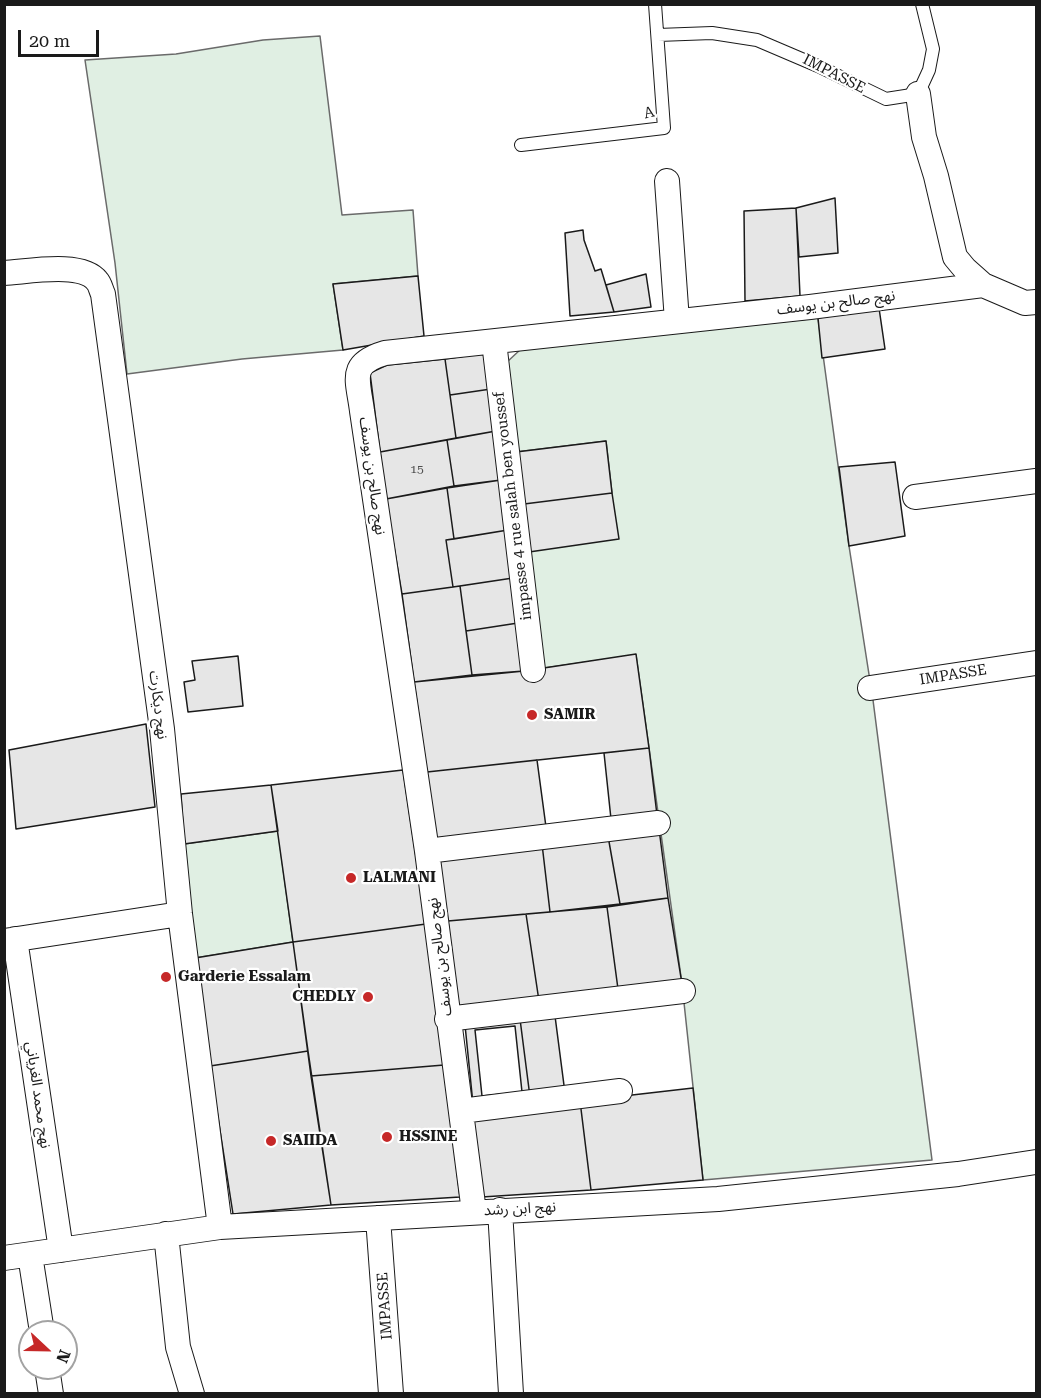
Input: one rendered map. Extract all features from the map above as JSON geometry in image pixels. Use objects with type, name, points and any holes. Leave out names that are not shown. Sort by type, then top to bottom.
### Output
[{"type":"street","points":[[918,94],[924,137],[936,176],[955,257],[964,269],[983,285],[1025,303],[1036,302]]},
{"type":"street","points":[[667,181],[677,321]]},
{"type":"street","name":"نهج ديكارت","points":[[4,273],[74,269],[87,273],[97,280],[103,294],[162,729],[180,914],[220,1227]]},
{"type":"street","name":"نهج صالح بن يوسف","points":[[474,1212],[447,1019],[427,851],[358,372],[361,364],[369,358],[385,353],[810,307],[983,285]]},
{"type":"street","name":"impasse 4 rue salah ben youssef","points":[[494,342],[533,670]]},
{"type":"street","points":[[915,497],[1036,481]]},
{"type":"street","name":"IMPASSE","points":[[870,688],[1036,663]]},
{"type":"street","points":[[427,851],[658,823]]},
{"type":"street","points":[[10,940],[180,914]]},
{"type":"street","name":"نهج محمد الغرياني","points":[[10,940],[61,1250]]},
{"type":"street","points":[[447,1019],[683,991]]},
{"type":"street","points":[[461,1111],[620,1091]]},
{"type":"street","name":"نهج ابن رشد","points":[[4,1258],[220,1227],[718,1199],[958,1174],[1036,1162]]},
{"type":"street","points":[[500,1210],[511,1394]]},
{"type":"street","name":"IMPASSE","points":[[378,1218],[391,1394]]},
{"type":"street","points":[[166,1234],[178,1347],[192,1394]]},
{"type":"street","points":[[30,1255],[40,1320]]},
{"type":"lane","name":"A","points":[[521,145],[664,128],[656,4]]},
{"type":"lane","points":[[918,94],[928,70],[933,48],[922,4]]},
{"type":"lane","name":"IMPASSE","points":[[658,35],[712,33],[756,40],[818,66],[886,99],[918,94]]},
{"type":"green space","points":[[320,36],[342,215],[413,210],[418,276],[333,284],[343,350],[242,359],[127,374],[115,263],[85,60],[176,54],[263,40]]},
{"type":"green space","points":[[818,318],[849,546],[873,700],[932,1160],[703,1180],[682,984],[636,655],[544,668],[529,552],[612,493],[606,441],[516,452],[507,362],[521,349]]},
{"type":"green space","points":[[278,831],[293,942],[195,958],[184,844]]},
{"type":"building","points":[[835,198],[838,253],[799,257],[796,208]]},
{"type":"building","points":[[796,208],[800,296],[745,301],[744,211]]},
{"type":"building","points":[[583,230],[584,240],[595,271],[601,269],[614,312],[570,316],[565,233]]},
{"type":"building","points":[[646,274],[651,307],[614,312],[606,285]]},
{"type":"building","points":[[418,276],[424,336],[343,350],[333,284]]},
{"type":"building","points":[[879,308],[885,349],[822,358],[818,318]]},
{"type":"building","points":[[485,353],[491,389],[450,395],[445,359]]},
{"type":"building","points":[[445,359],[456,438],[380,452],[370,373],[387,365]]},
{"type":"building","points":[[491,389],[496,431],[456,438],[450,395]]},
{"type":"building","points":[[496,431],[501,480],[454,486],[447,440]]},
{"type":"building","points":[[447,440],[454,486],[386,499],[380,452]]},
{"type":"building","points":[[606,441],[612,493],[524,504],[516,452]]},
{"type":"building","points":[[895,462],[905,536],[849,546],[839,467]]},
{"type":"building","points":[[501,480],[508,530],[454,539],[447,488]]},
{"type":"building","points":[[447,488],[454,539],[446,540],[453,587],[402,594],[386,499]]},
{"type":"building","points":[[612,493],[619,539],[529,552],[524,504]]},
{"type":"building","points":[[508,530],[513,578],[453,587],[446,540]]},
{"type":"building","points":[[513,578],[518,623],[466,631],[460,586]]},
{"type":"building","points":[[460,586],[472,675],[414,682],[402,594]]},
{"type":"building","points":[[518,623],[524,671],[472,675],[466,631]]},
{"type":"building","name":"SAMIR","points":[[636,654],[649,748],[427,772],[414,682],[524,671]]},
{"type":"building","points":[[238,656],[243,706],[188,712],[184,682],[195,680],[192,661]]},
{"type":"building","points":[[146,724],[155,807],[16,829],[9,750]]},
{"type":"building","points":[[649,748],[657,815],[611,819],[604,753]]},
{"type":"building","points":[[537,760],[546,827],[436,840],[427,772]]},
{"type":"building","name":"LALMANI","points":[[403,770],[426,924],[293,942],[271,785]]},
{"type":"building","points":[[271,785],[278,831],[184,844],[181,794]]},
{"type":"building","points":[[659,829],[668,898],[620,904],[608,836]]},
{"type":"building","points":[[608,836],[620,904],[550,912],[542,844]]},
{"type":"building","points":[[542,844],[550,912],[448,921],[438,857]]},
{"type":"building","points":[[668,898],[682,984],[618,989],[607,907]]},
{"type":"building","points":[[607,907],[618,989],[539,1001],[526,914]]},
{"type":"building","points":[[526,914],[539,1001],[458,1011],[448,921]]},
{"type":"building","name":"CHEDLY","points":[[426,924],[444,1065],[311,1076],[293,942]]},
{"type":"building","points":[[293,942],[308,1051],[210,1066],[195,958]]},
{"type":"building","points":[[555,1016],[565,1093],[530,1097],[520,1019]]},
{"type":"building","points":[[520,1019],[530,1097],[473,1104],[465,1025]]},
{"type":"building","points":[[515,1026],[522,1092],[482,1096],[475,1030]]},
{"type":"building","name":"SAIIDA","points":[[308,1051],[331,1205],[233,1214],[210,1066]]},
{"type":"building","name":"HSSINE","points":[[444,1065],[460,1197],[331,1205],[311,1076]]},
{"type":"building","points":[[693,1088],[703,1180],[591,1190],[580,1101]]},
{"type":"building","points":[[580,1101],[591,1190],[482,1197],[472,1116]]},
{"type":"place","name":"SAMIR","points":[[532,715]]},
{"type":"place","name":"LALMANI","points":[[351,878]]},
{"type":"place","name":"Garderie Essalam","points":[[166,977]]},
{"type":"place","name":"CHEDLY","points":[[368,997]]},
{"type":"place","name":"HSSINE","points":[[387,1137]]},
{"type":"place","name":"SAIIDA","points":[[271,1141]]}]
